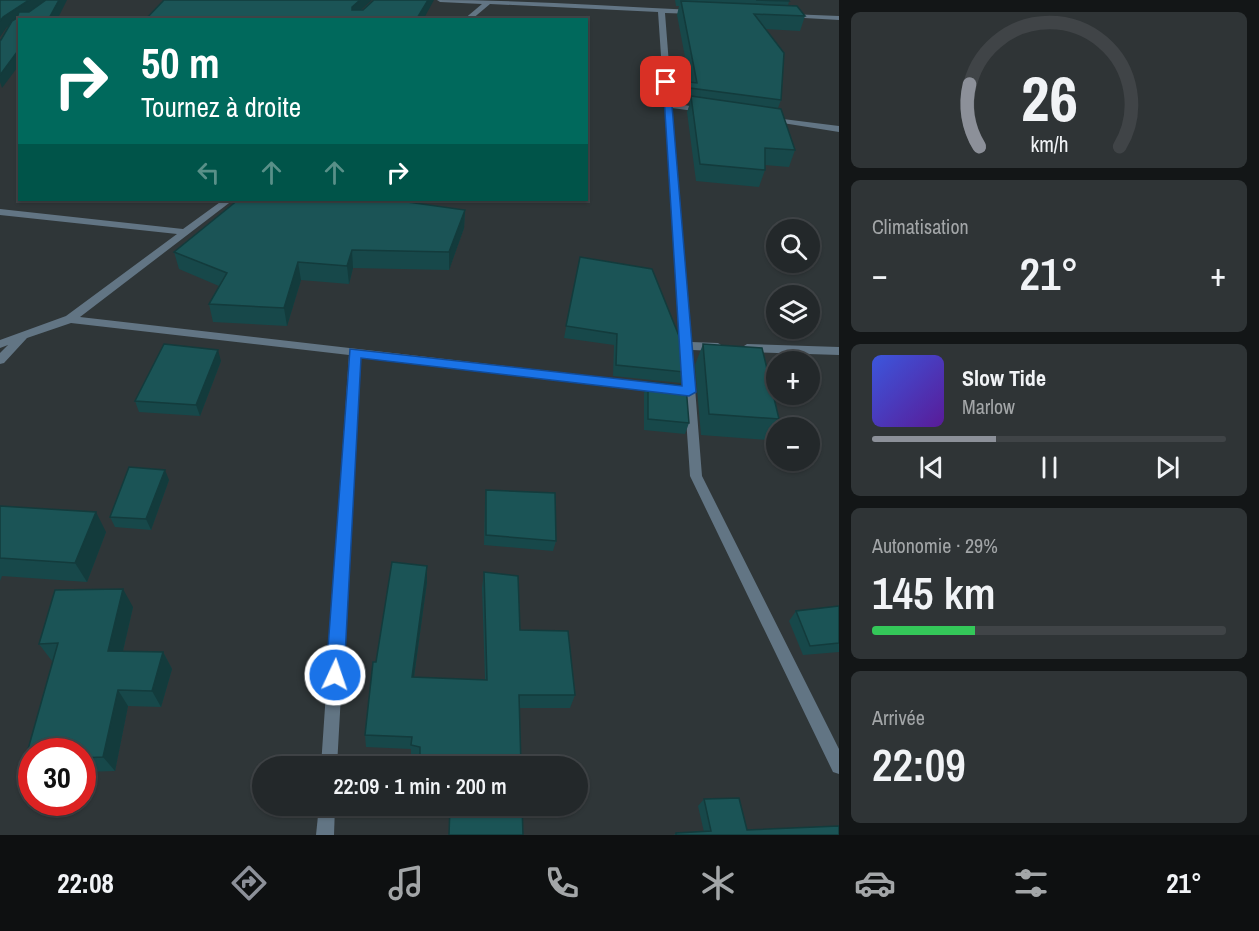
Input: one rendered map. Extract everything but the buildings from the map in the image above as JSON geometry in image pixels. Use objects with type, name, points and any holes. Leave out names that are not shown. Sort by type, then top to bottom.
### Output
[{"type":"street","points":[[440,0],[708,12]]},
{"type":"street","points":[[469,18],[490,1]]},
{"type":"street","points":[[661,10],[696,476],[839,766]]},
{"type":"street","points":[[780,16],[839,18]]},
{"type":"street","points":[[668,105],[713,112]]},
{"type":"street","points":[[759,118],[839,129]]},
{"type":"street","points":[[0,344],[70,319],[227,201]]},
{"type":"street","points":[[0,212],[185,232]]},
{"type":"street","points":[[70,319],[689,392]]},
{"type":"street","points":[[0,360],[25,335]]},
{"type":"street","points":[[686,346],[839,351]]},
{"type":"street","points":[[330,756],[355,352]]},
{"type":"street","points":[[325,835],[326,816]]},
{"type":"route","points":[[335,675],[355,352],[689,392],[666,82]]}]
